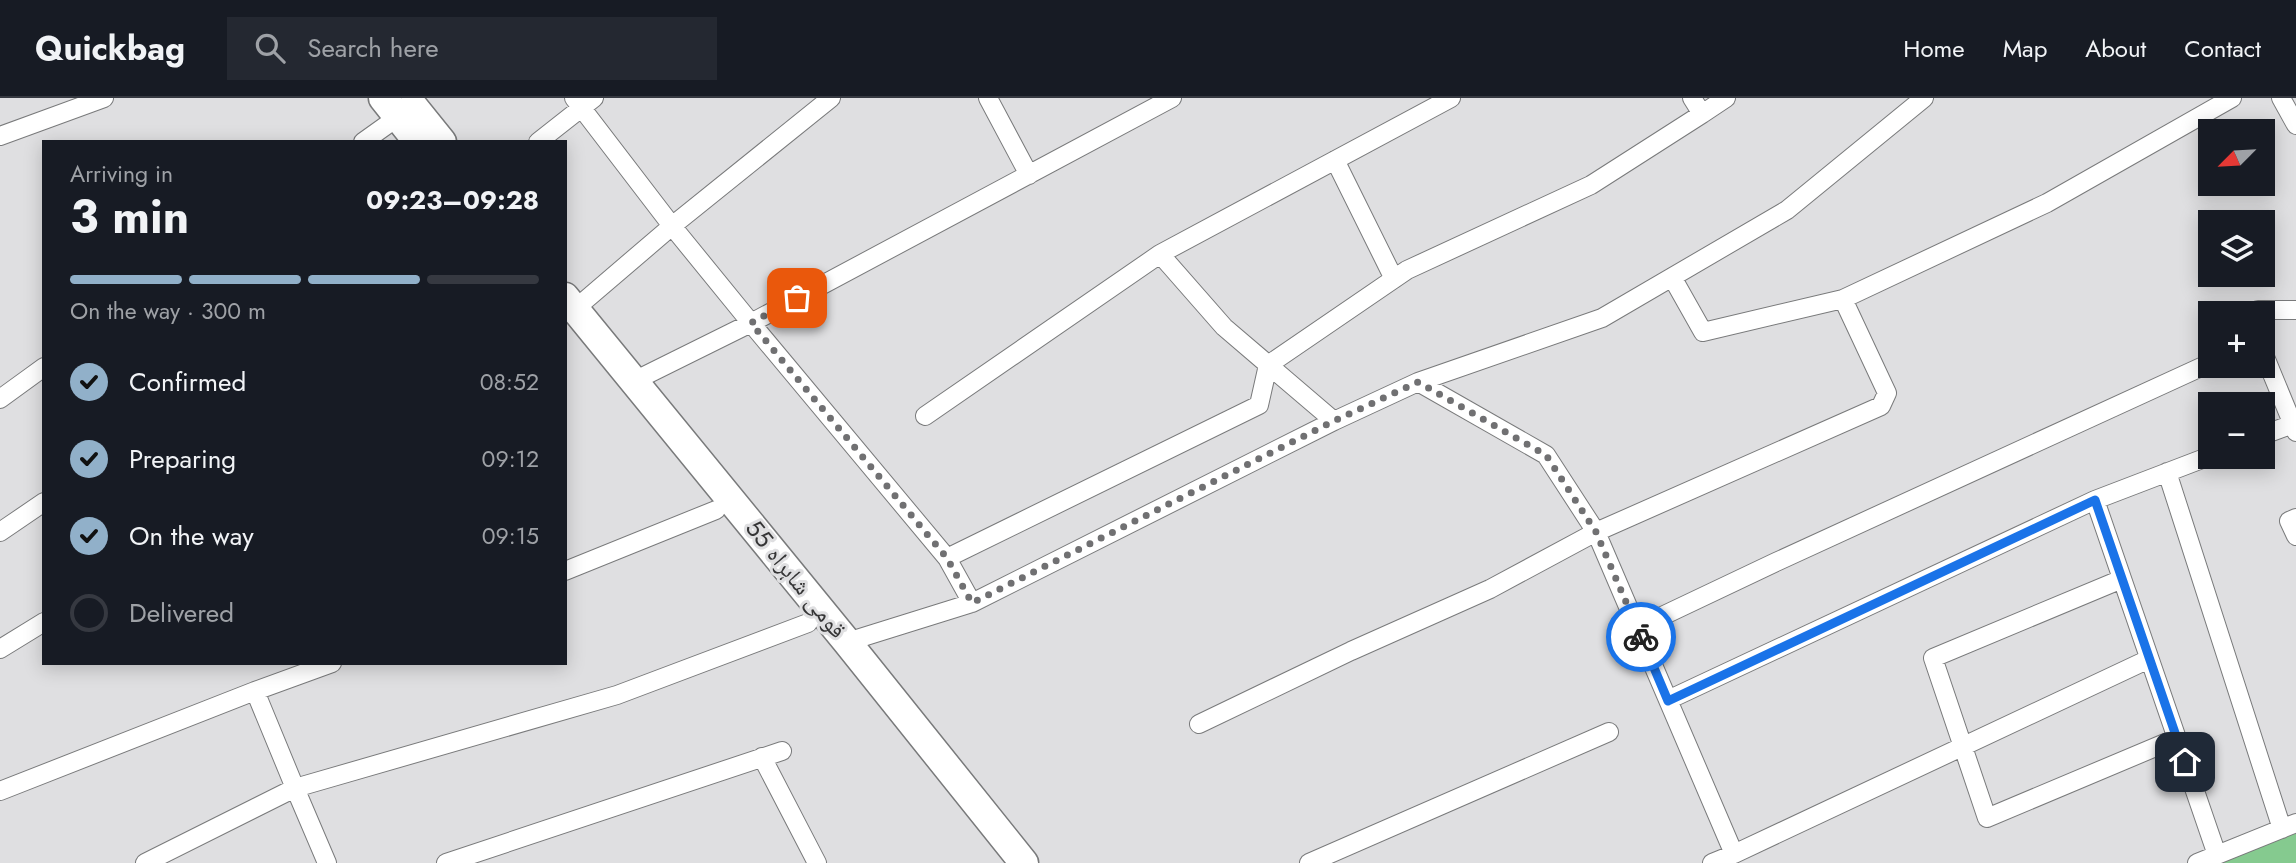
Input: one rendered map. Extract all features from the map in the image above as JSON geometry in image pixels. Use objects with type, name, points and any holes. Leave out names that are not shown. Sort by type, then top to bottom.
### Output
[{"type":"highway","points":[[396,104],[417,140]]},
{"type":"highway","points":[[396,104],[440,140]]},
{"type":"highway","name":"قومی شاہراہ 55","points":[[569,311],[634,381],[667,436]]},
{"type":"highway","name":"قومی شاہراہ 55","points":[[569,311],[808,623],[948,782],[1024,863]]},
{"type":"highway","name":"قومی شاہراہ 55","points":[[732,521],[847,642],[948,782],[1000,863]]},
{"type":"street","points":[[0,136],[104,98]]},
{"type":"street","points":[[569,311],[831,98]]},
{"type":"street","points":[[988,98],[1029,175]]},
{"type":"street","points":[[634,381],[751,323],[1172,98]]},
{"type":"street","points":[[925,416],[1160,254],[1451,98]]},
{"type":"street","points":[[1692,98],[1702,114]]},
{"type":"street","points":[[947,558],[1259,405],[1268,365],[1394,279],[1591,185],[1726,98]]},
{"type":"street","points":[[847,642],[972,603],[1334,421],[1418,382],[1602,318],[1787,210],[1924,98]]},
{"type":"street","points":[[1672,277],[1703,332],[1843,299],[2047,203],[2232,98]]},
{"type":"street","points":[[2281,98],[2296,125]]},
{"type":"street","points":[[540,140],[584,101],[672,226],[947,558],[972,603]]},
{"type":"street","points":[[365,140],[396,104]]},
{"type":"street","points":[[1335,160],[1394,279]]},
{"type":"street","points":[[1160,254],[1224,327],[1334,421]]},
{"type":"street","points":[[1199,724],[1351,651],[1490,590],[1596,532],[1881,406],[1887,393],[1843,299]]},
{"type":"street","points":[[2275,310],[2296,310]]},
{"type":"street","points":[[0,399],[42,368]]},
{"type":"street","points":[[1637,628],[2198,369]]},
{"type":"street","points":[[2274,378],[2294,428],[2275,432]]},
{"type":"street","points":[[1418,382],[1546,455],[1596,532],[1734,854]]},
{"type":"street","points":[[1668,701],[2095,500],[2198,460]]},
{"type":"street","points":[[2167,472],[2289,826],[2197,863]]},
{"type":"street","points":[[2095,500],[2217,855]]},
{"type":"street","points":[[0,532],[42,503]]},
{"type":"street","points":[[2296,518],[2289,521],[2296,536]]},
{"type":"street","points":[[567,570],[732,521]]},
{"type":"street","points":[[2122,579],[1933,658],[1987,818],[2177,738]]},
{"type":"street","points":[[0,649],[42,623]]},
{"type":"street","points":[[145,863],[295,788],[617,695],[808,623]]},
{"type":"street","points":[[1712,863],[2149,659]]},
{"type":"street","points":[[0,791],[326,665]]},
{"type":"street","points":[[255,691],[327,863]]},
{"type":"street","points":[[1309,863],[1609,733]]},
{"type":"street","points":[[446,863],[782,751]]},
{"type":"street","points":[[762,757],[817,863]]},
{"type":"green space","points":[[2296,833],[2296,863],[2211,863]]},
{"type":"way so far","points":[[797,298],[751,323],[947,558],[972,603],[1334,421],[1418,382],[1546,455],[1596,532],[1641,637]]},
{"type":"route","points":[[1641,637],[1668,701],[2095,500],[2185,762]]}]
